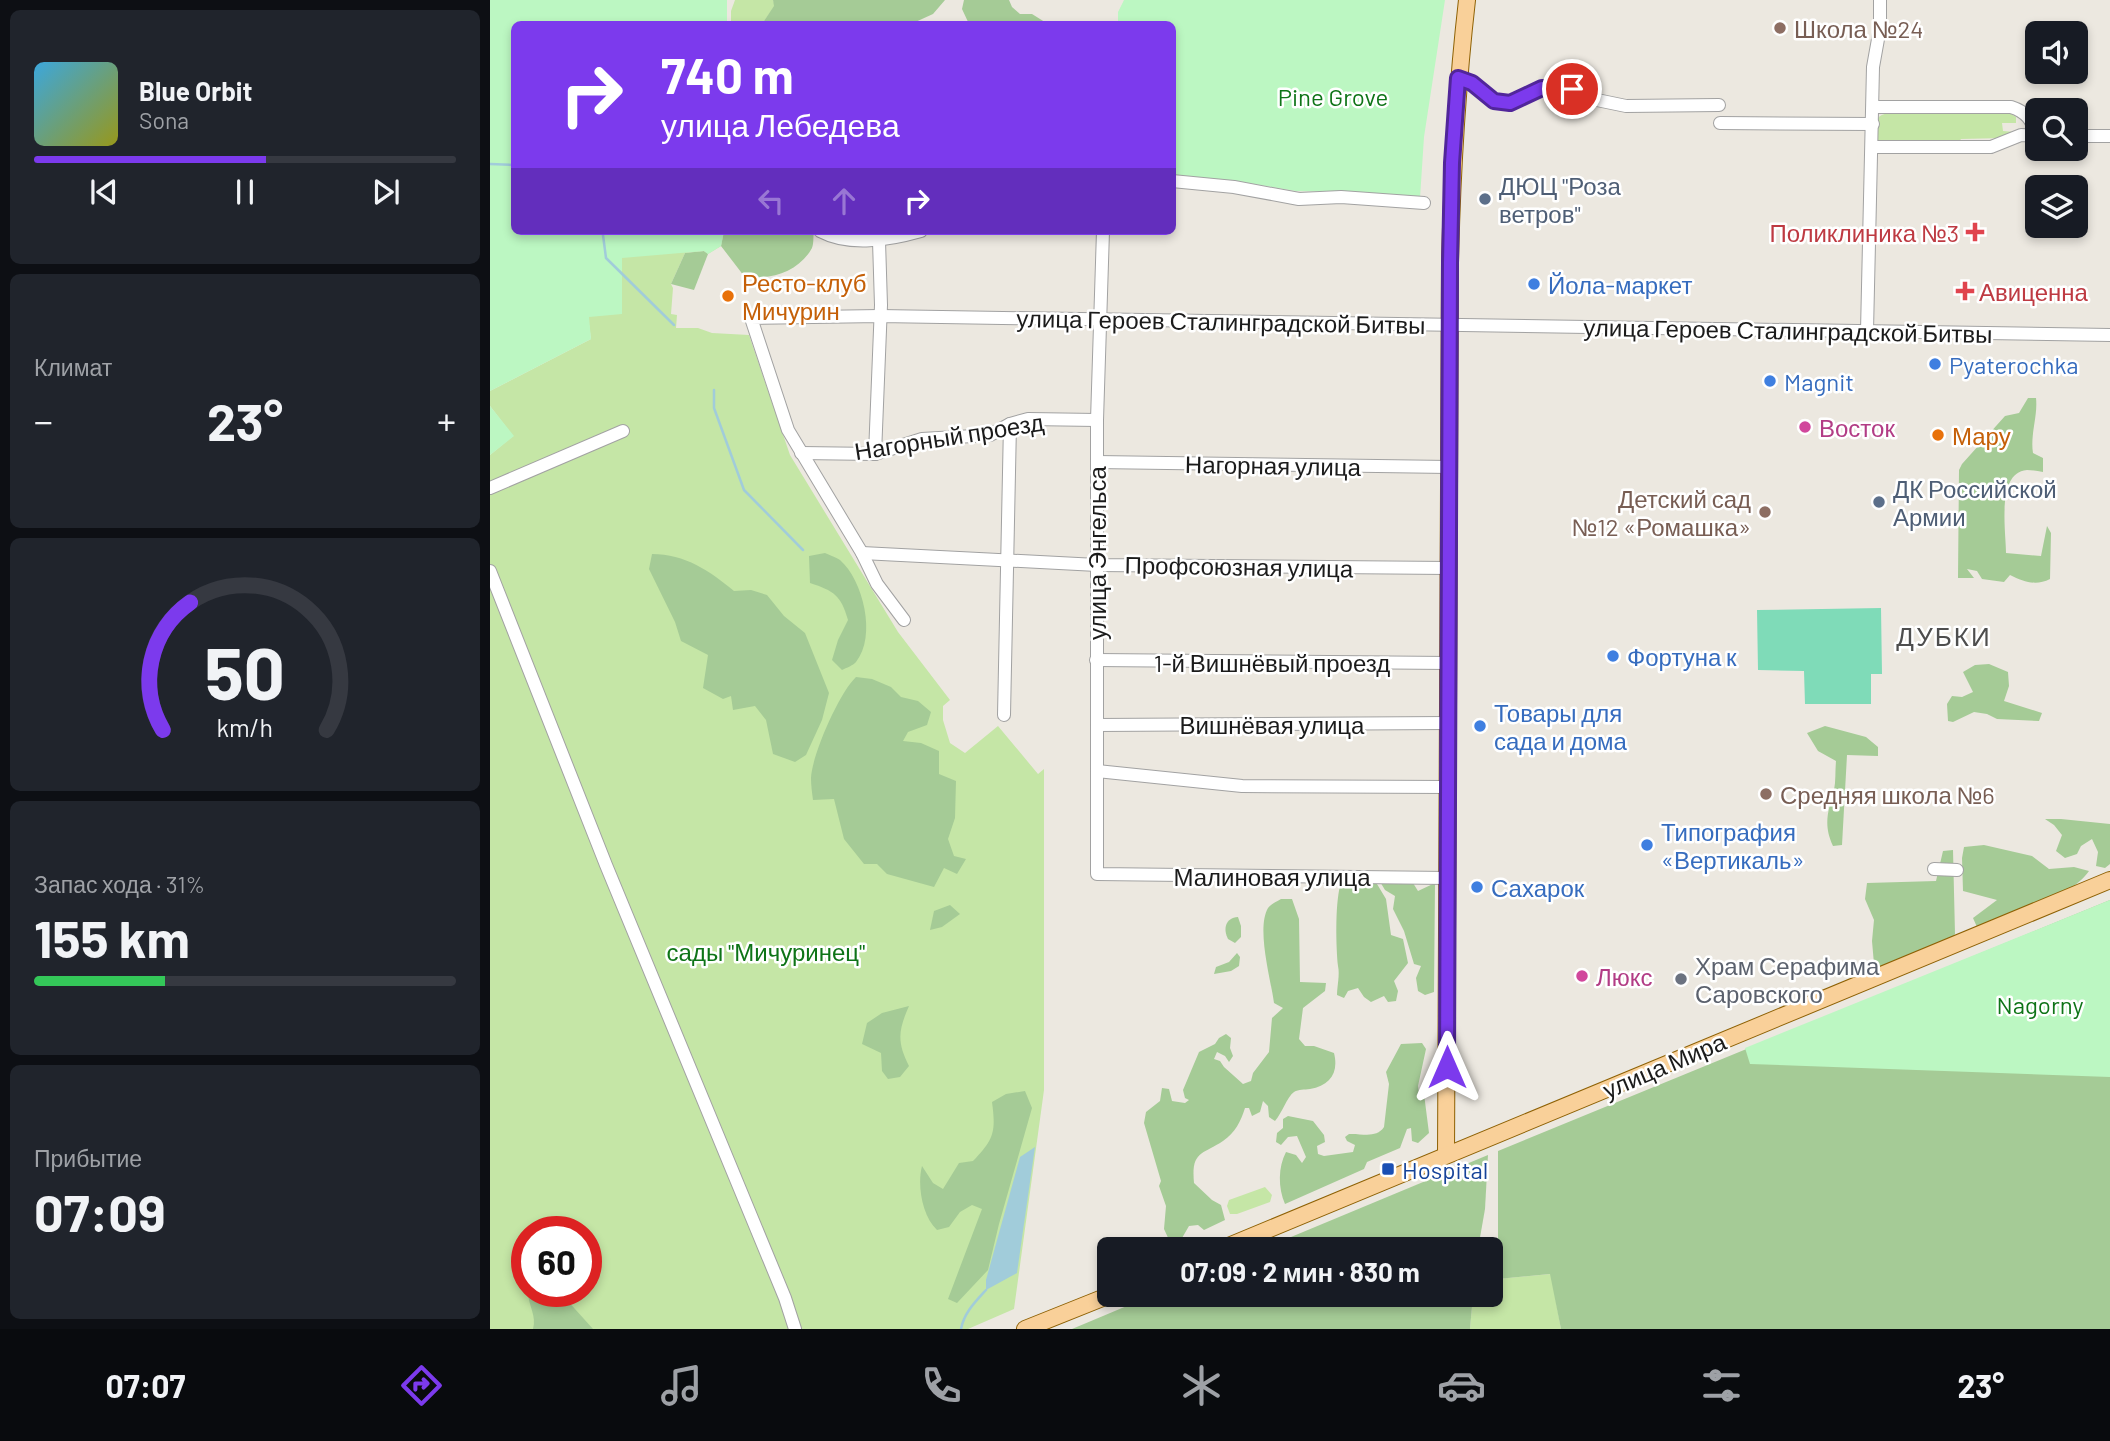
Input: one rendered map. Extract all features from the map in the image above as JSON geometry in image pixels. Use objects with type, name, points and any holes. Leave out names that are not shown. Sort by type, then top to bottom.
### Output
[{"type":"main road","points":[[1446,1155],[1452,163],[1467,0]]},
{"type":"main road","name":"улица Мира","points":[[1250,1237],[2110,880]]},
{"type":"main road","points":[[1025,1329],[1097,1300]]},
{"type":"street","points":[[1867,331],[1873,67],[1880,28],[1880,0]]},
{"type":"street","points":[[1458,78],[1472,83],[1494,101],[1510,103],[1542,88],[1572,89],[1597,100],[1626,107],[1719,105]]},
{"type":"street","points":[[1873,107],[2011,107],[2025,113]]},
{"type":"street","points":[[1720,123],[1873,124]]},
{"type":"street","points":[[1872,147],[1991,147],[2025,135]]},
{"type":"street","points":[[2088,136],[2110,136]]},
{"type":"street","points":[[1176,181],[1234,187],[1299,199],[1341,197],[1424,203]]},
{"type":"street","points":[[837,235],[879,241],[904,235]]},
{"type":"street","name":"улица Энгельса","points":[[1097,874],[1097,420],[1103,235]]},
{"type":"street","points":[[876,454],[879,241]]},
{"type":"street","name":"улица Героев Сталинградской Битвы","points":[[801,453],[788,430],[751,318],[880,316],[2110,335]]},
{"type":"street","name":"Нагорный проезд","points":[[801,453],[876,454],[922,439],[990,435],[1010,424],[1028,419],[1097,420]]},
{"type":"street","points":[[1004,715],[1010,424]]},
{"type":"street","points":[[490,488],[623,431]]},
{"type":"street","points":[[801,453],[862,553],[877,584],[904,620]]},
{"type":"street","name":"Нагорная улица","points":[[1097,462],[1449,467]]},
{"type":"street","name":"Профсоюзная улица","points":[[862,553],[1097,565],[1449,568]]},
{"type":"street","points":[[490,571],[606,865],[785,1298],[795,1329]]},
{"type":"street","name":"1-й Вишнёвый проезд","points":[[1096,660],[1448,663]]},
{"type":"street","name":"Вишнёвая улица","points":[[1097,725],[1448,723]]},
{"type":"street","points":[[1097,771],[1242,786],[1448,786]]},
{"type":"street","points":[[1934,869],[1957,870]]},
{"type":"street","name":"Малиновая улица","points":[[1097,874],[1447,878]]},
{"type":"green space","points":[[490,0],[727,0],[727,21],[511,21],[511,235],[723,235],[721,246],[708,254],[704,251],[622,258],[622,314],[589,317],[591,339],[490,391]]},
{"type":"green space","points":[[735,0],[773,0],[775,6],[764,21],[731,21]]},
{"type":"green space","points":[[773,0],[945,0],[933,14],[918,21],[764,21],[774,6]]},
{"type":"green space","points":[[964,0],[1009,0],[1020,14],[1032,14],[1043,21],[968,21],[962,9]]},
{"type":"green space","name":"Pine Grove","points":[[1124,0],[1445,0],[1424,137],[1420,198],[1296,191],[1236,181],[1176,177],[1176,21],[1118,21],[1118,12]]},
{"type":"green space","points":[[1888,113],[2011,114],[2016,117],[2016,123],[2002,123],[2003,131],[2015,132],[2003,138],[1961,139],[1957,145],[1883,145],[1876,138],[1876,122],[1880,116]]},
{"type":"green space","name":"сады \"Мичуринец\"","points":[[619,235],[723,235],[721,246],[708,254],[704,251],[685,253],[671,284],[671,314],[677,315],[676,328],[749,335],[790,455],[898,632],[950,700],[943,706],[943,720],[950,743],[965,753],[998,726],[1038,774],[1044,769],[1044,1090],[1014,1309],[968,1329],[490,1329],[490,455],[513,436],[490,406],[490,391],[591,339],[588,317]]},
{"type":"green space","points":[[723,235],[814,235],[812,248],[806,256],[791,269],[773,276],[744,276],[721,246]]},
{"type":"green space","points":[[704,251],[708,254],[694,290],[671,284],[685,253]]},
{"type":"green space","points":[[2028,398],[2036,398],[2032,446],[2033,453],[2043,458],[2043,472],[2027,470],[2017,473],[2011,481],[2004,518],[2006,553],[2041,556],[2047,526],[2051,533],[2050,579],[2030,582],[2010,575],[2004,582],[1982,579],[1977,571],[1967,569],[1974,578],[1958,578],[1959,470],[2005,416],[2019,413]]},
{"type":"green space","points":[[490,406],[514,436],[490,455]]},
{"type":"green space","points":[[825,553],[840,560],[848,569],[861,594],[864,609],[866,638],[862,651],[855,663],[842,670],[832,660],[848,620],[835,595],[810,583],[809,556]]},
{"type":"green space","points":[[652,554],[686,560],[734,591],[751,590],[767,595],[784,616],[805,633],[829,693],[822,720],[806,755],[795,762],[773,754],[766,720],[755,706],[733,710],[731,696],[723,699],[703,688],[708,655],[681,641],[675,622],[649,569]]},
{"type":"green space","points":[[1881,608],[1882,674],[1871,674],[1871,704],[1805,704],[1804,671],[1758,670],[1757,610]]},
{"type":"green space","points":[[1989,664],[2008,672],[2009,686],[2004,701],[2042,713],[2039,721],[1997,719],[1974,712],[1953,722],[1948,721],[1947,704],[1952,696],[1962,697],[1973,692],[1963,672],[1975,665]]},
{"type":"green space","points":[[856,677],[872,679],[891,687],[901,697],[918,701],[931,712],[927,725],[908,732],[903,741],[921,743],[939,751],[939,774],[956,781],[955,818],[948,839],[954,856],[966,859],[957,874],[944,868],[934,887],[887,874],[877,864],[864,864],[844,839],[834,799],[813,800],[811,778],[821,740],[842,696]]},
{"type":"green space","points":[[1825,726],[1866,737],[1878,747],[1878,756],[1847,755],[1842,845],[1833,846],[1828,831],[1828,818],[1835,787],[1836,761],[1818,751],[1807,733]]},
{"type":"green space","points":[[2045,819],[2110,824],[2110,864],[2105,868],[2096,866],[2098,852],[2092,839],[2081,846],[2077,854],[2065,858],[2056,851],[2062,835]]},
{"type":"green space","points":[[1984,845],[2032,856],[2049,869],[2074,867],[2089,871],[2080,881],[2054,898],[1977,927],[1973,918],[1997,900],[1963,891],[1962,858],[1964,847]]},
{"type":"green space","points":[[1953,850],[1955,934],[1944,948],[1879,972],[1874,964],[1874,920],[1865,899],[1867,883],[1936,881],[1943,851]]},
{"type":"green space","points":[[1379,880],[1413,883],[1418,891],[1435,883],[1434,992],[1425,995],[1418,991],[1416,978],[1421,966],[1414,964],[1404,931],[1393,909],[1395,896],[1385,890]]},
{"type":"green space","points":[[1347,881],[1377,884],[1386,899],[1391,935],[1403,939],[1408,963],[1394,981],[1398,991],[1396,1001],[1388,1002],[1384,996],[1371,1002],[1358,988],[1348,991],[1344,998],[1337,995],[1337,904],[1340,886]]},
{"type":"green space","points":[[1281,899],[1292,899],[1299,919],[1300,982],[1326,983],[1325,991],[1303,1008],[1299,1039],[1305,1046],[1314,1046],[1334,1053],[1334,1072],[1328,1081],[1317,1087],[1294,1092],[1275,1121],[1269,1117],[1268,1106],[1263,1101],[1260,1112],[1252,1116],[1249,1108],[1245,1108],[1231,1134],[1199,1155],[1194,1165],[1194,1183],[1221,1205],[1225,1220],[1204,1230],[1198,1225],[1189,1226],[1183,1237],[1168,1237],[1164,1229],[1166,1206],[1159,1186],[1161,1181],[1144,1123],[1146,1112],[1160,1101],[1162,1088],[1169,1089],[1172,1101],[1185,1103],[1189,1100],[1185,1098],[1183,1090],[1199,1052],[1215,1044],[1226,1034],[1231,1038],[1233,1056],[1229,1062],[1217,1052],[1214,1059],[1220,1061],[1243,1084],[1251,1081],[1253,1073],[1269,1052],[1272,1018],[1283,1008],[1274,1003],[1265,955],[1263,928],[1268,908]]},
{"type":"green space","points":[[2110,900],[2110,1329],[1561,1329],[1550,1274],[1503,1279],[1503,1237],[1498,1237],[1498,1151]]},
{"type":"green space","name":"Nagorny","points":[[2110,900],[2110,1077],[1750,1064],[1745,1048]]},
{"type":"green space","points":[[950,905],[960,914],[942,927],[930,930],[934,911]]},
{"type":"green space","points":[[1238,917],[1241,937],[1235,943],[1228,939],[1226,928],[1230,919]]},
{"type":"green space","points":[[1237,953],[1240,957],[1239,966],[1231,971],[1214,974],[1216,967],[1229,962]]},
{"type":"green space","points":[[909,1006],[900,1036],[902,1050],[909,1066],[900,1077],[888,1079],[882,1071],[881,1053],[862,1044],[867,1023],[882,1013]]},
{"type":"green space","points":[[1422,1043],[1426,1049],[1418,1086],[1419,1094],[1424,1094],[1429,1133],[1418,1143],[1412,1141],[1411,1128],[1407,1129],[1400,1148],[1367,1162],[1364,1169],[1285,1204],[1280,1178],[1281,1164],[1286,1152],[1296,1155],[1302,1163],[1306,1157],[1297,1136],[1288,1137],[1281,1145],[1276,1142],[1277,1133],[1283,1128],[1283,1119],[1288,1116],[1313,1121],[1324,1135],[1325,1142],[1317,1146],[1318,1154],[1324,1156],[1353,1152],[1355,1145],[1345,1137],[1349,1134],[1377,1133],[1384,1127],[1389,1084],[1386,1072],[1401,1044]]},
{"type":"green space","points":[[1025,1091],[1032,1108],[988,1270],[957,1303],[948,1299],[982,1209],[972,1205],[960,1212],[949,1227],[937,1230],[924,1209],[920,1182],[922,1166],[933,1183],[943,1189],[959,1163],[973,1161],[989,1141],[994,1121],[992,1102],[1006,1094]]},
{"type":"green space","points":[[1488,1155],[1485,1209],[1480,1237],[1291,1237]]},
{"type":"green space","points":[[1265,1187],[1272,1195],[1270,1202],[1230,1214],[1227,1206],[1229,1200]]},
{"type":"green space","points":[[1551,1274],[1561,1329],[1470,1329],[1472,1307],[1503,1307],[1503,1279]]},
{"type":"green space","points":[[531,1307],[573,1307],[593,1329],[533,1329]]},
{"type":"green space","points":[[1124,1307],[1472,1307],[1470,1329],[1072,1329]]},
{"type":"water","points":[[1035,1147],[1017,1273],[986,1290],[986,1280],[1020,1157]]},
{"type":"waterway","points":[[490,164],[511,165]]},
{"type":"waterway","points":[[603,235],[606,258],[674,325]]},
{"type":"waterway","points":[[714,390],[714,408],[744,490],[803,550]]},
{"type":"waterway","points":[[961,1329],[967,1313],[986,1290]]},
{"type":"place","name":"Школа №24","points":[[1780,28]]},
{"type":"place","name":"ДЮЦ \"Роза ветров\"","points":[[1485,199]]},
{"type":"place","name":"Поликлиника №3","points":[[1975,232]]},
{"type":"place","name":"Йола-маркет","points":[[1534,284]]},
{"type":"place","name":"Авиценна","points":[[1965,291]]},
{"type":"place","name":"Ресто-клуб Мичурин","points":[[728,296]]},
{"type":"place","name":"Pyaterochka","points":[[1935,364]]},
{"type":"place","name":"Magnit","points":[[1770,381]]},
{"type":"place","name":"Восток","points":[[1805,427]]},
{"type":"place","name":"Мару","points":[[1938,435]]},
{"type":"place","name":"ДК Российской Армии","points":[[1879,502]]},
{"type":"place","name":"Детский сад №12 «Ромашка»","points":[[1765,512]]},
{"type":"place","name":"Фортуна к","points":[[1613,656]]},
{"type":"place","name":"Товары для сада и дома","points":[[1480,726]]},
{"type":"place","name":"Средняя школа №6","points":[[1766,794]]},
{"type":"place","name":"Типография «Вертикаль»","points":[[1647,845]]},
{"type":"place","name":"Сахарок","points":[[1477,887]]},
{"type":"place","name":"Люкс","points":[[1582,976]]},
{"type":"place","name":"Храм Серафима Саровского","points":[[1681,979]]},
{"type":"place","name":"Hospital","points":[[1388,1169]]},
{"type":"district","name":"ДУБКИ","points":[[1944,635]]},
{"type":"route","points":[[1447,1067],[1450,263],[1452,163],[1458,78],[1472,83],[1494,101],[1510,103],[1542,88],[1572,89]]}]
